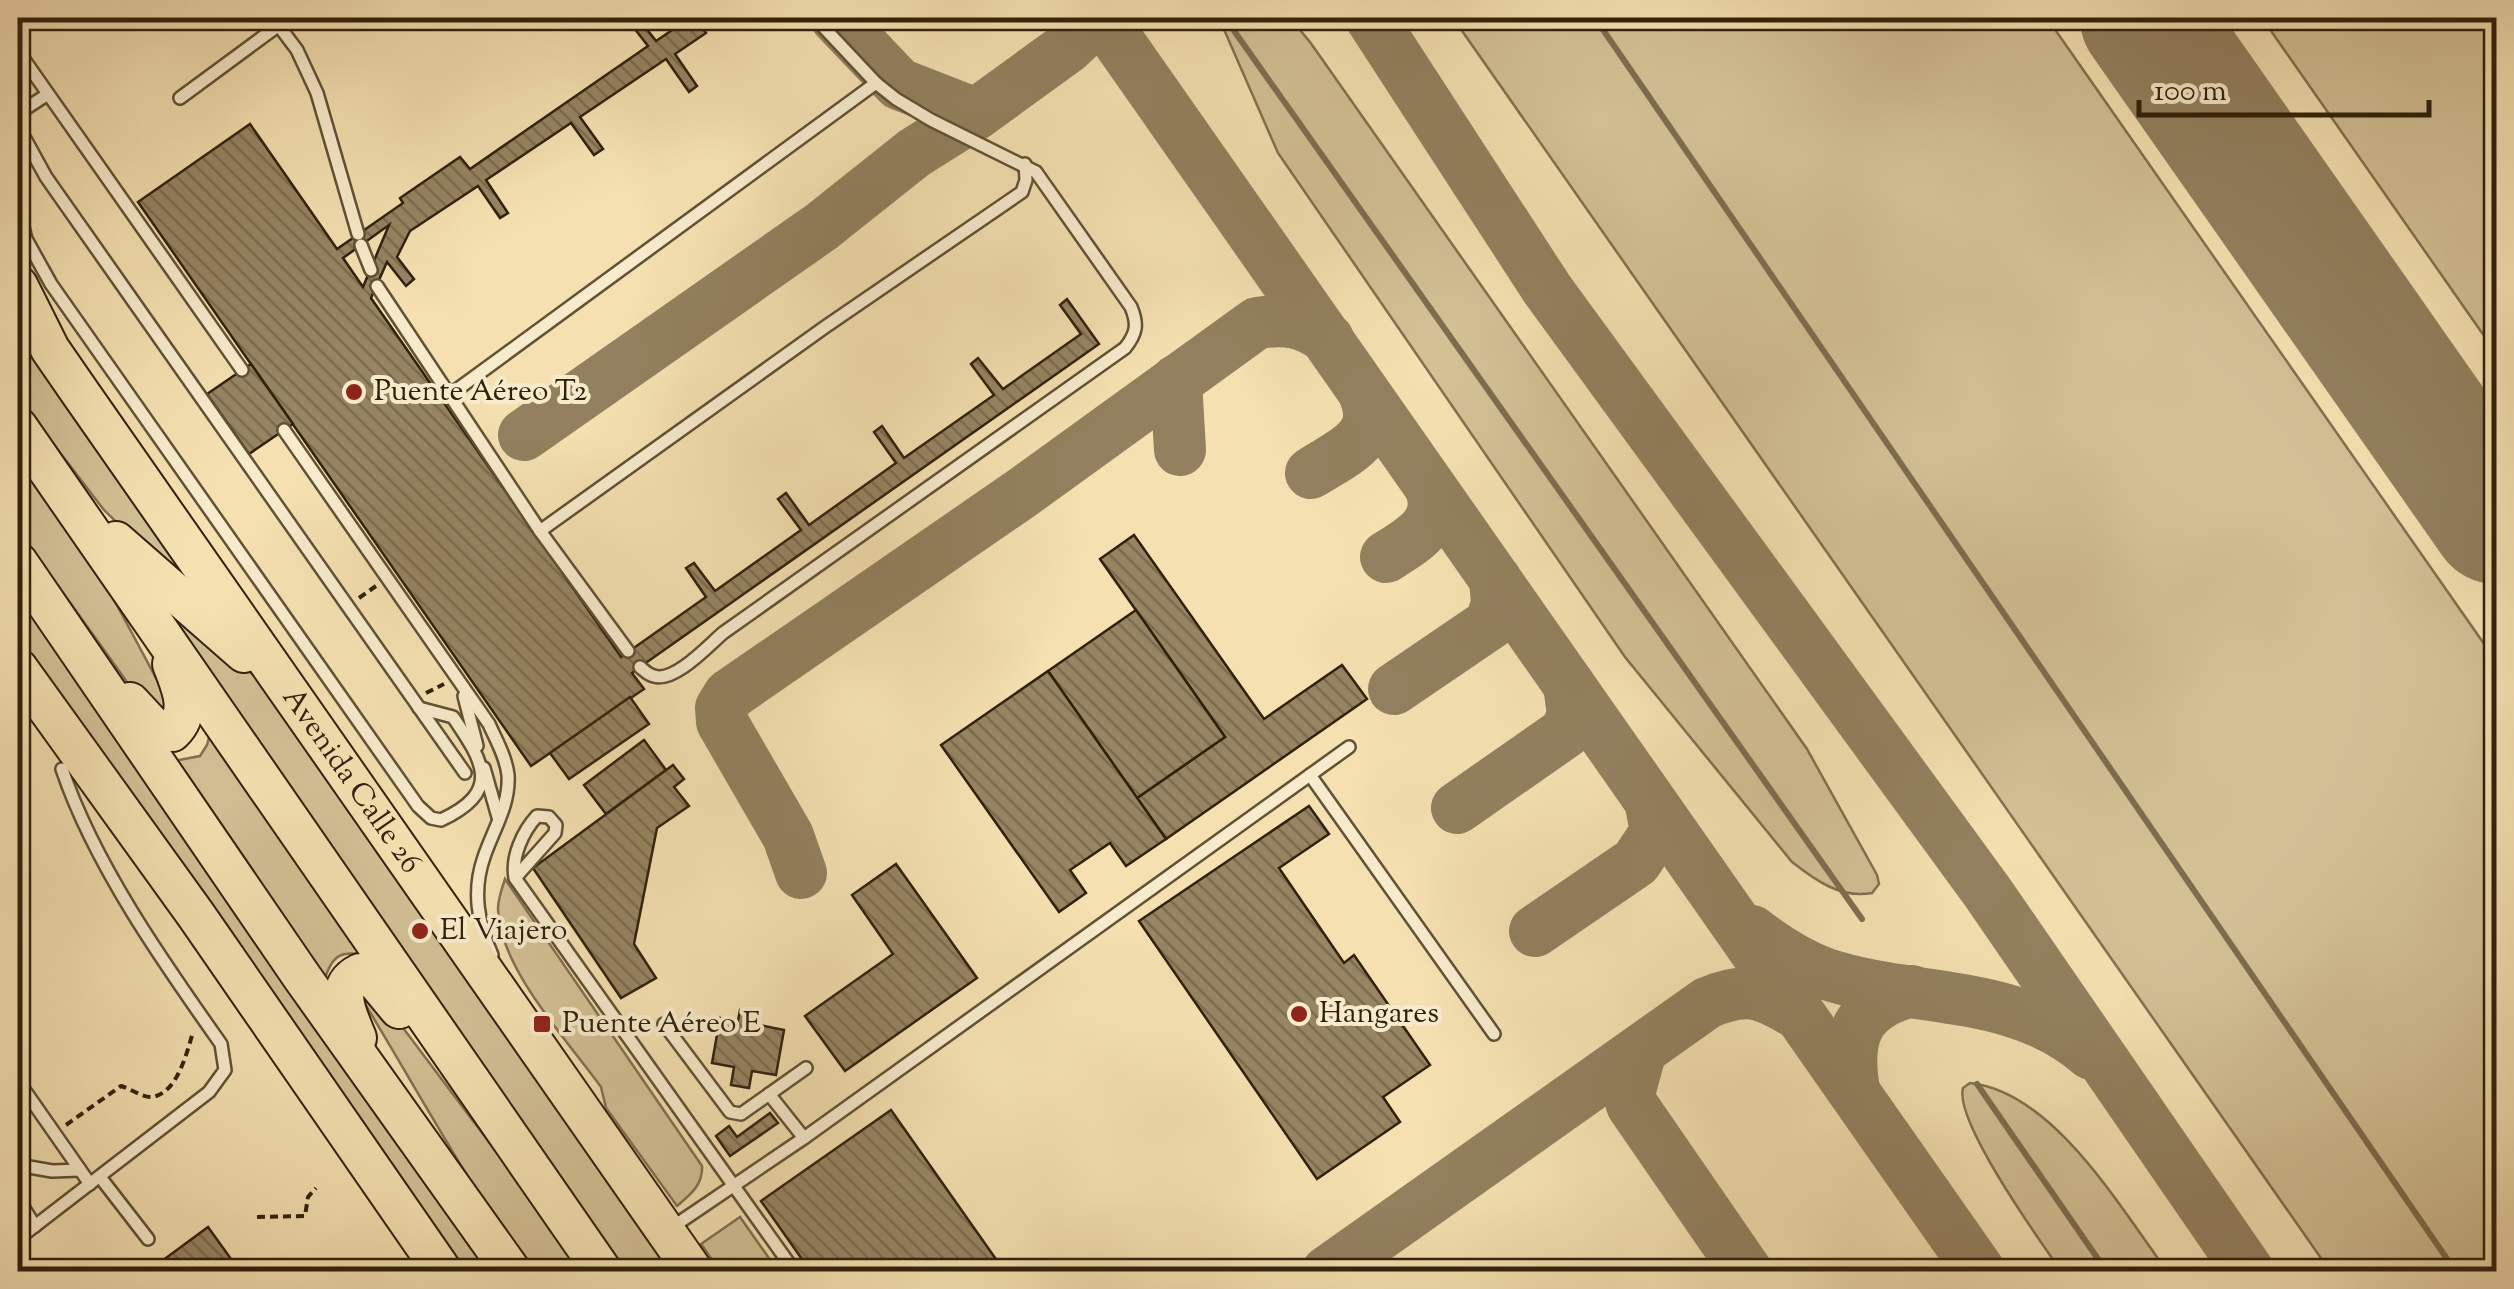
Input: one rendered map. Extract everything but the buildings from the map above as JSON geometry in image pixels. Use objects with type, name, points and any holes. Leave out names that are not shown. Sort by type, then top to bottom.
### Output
[{"type":"main road","name":"Avenida Calle 26","points":[[18,285],[50,348],[694,1272]]},
{"type":"main road","points":[[28,442],[125,550],[280,683]]},
{"type":"main road","points":[[28,442],[603,1272]]},
{"type":"main road","points":[[18,562],[512,1272]]},
{"type":"main road","points":[[64,629],[146,720],[164,733],[181,724],[185,710],[162,634]]},
{"type":"main road","points":[[18,668],[443,1272]]},
{"type":"main road","points":[[18,704],[414,1272]]},
{"type":"main road","points":[[371,1073],[343,995],[349,979],[360,973],[381,987],[517,1148]]},
{"type":"lane","points":[[640,667],[655,677],[681,668],[722,633],[1126,348],[1136,335],[1132,307],[1047,184],[1025,164],[931,120],[876,83],[815,18]]},
{"type":"lane","points":[[180,98],[276,22],[297,50],[317,94],[371,270]]},
{"type":"lane","points":[[18,51],[242,370]]},
{"type":"lane","points":[[451,394],[876,83]]},
{"type":"lane","points":[[18,118],[24,109],[48,94]]},
{"type":"lane","points":[[18,126],[46,177],[464,773]]},
{"type":"lane","points":[[540,531],[1022,192],[1025,164]]},
{"type":"lane","points":[[18,208],[26,239],[51,284],[418,806],[435,820],[446,818],[477,791],[481,776],[479,757],[453,718],[416,704]]},
{"type":"lane","points":[[376,286],[540,531],[628,651]]},
{"type":"lane","points":[[284,430],[489,724],[502,753],[508,775],[507,793],[479,874],[478,914],[519,1024]]},
{"type":"lane","points":[[459,681],[499,822]]},
{"type":"lane","points":[[666,1232],[804,1138],[1349,748]]},
{"type":"lane","points":[[18,1239],[192,1107],[225,1070],[221,1044],[113,878],[76,811],[62,770]]},
{"type":"lane","points":[[1310,775],[1494,1034]]},
{"type":"lane","points":[[515,878],[555,833],[556,825],[549,817],[537,816],[532,821],[514,859],[515,878],[794,1272]]},
{"type":"lane","points":[[664,1024],[730,1112],[741,1114],[806,1068]]},
{"type":"lane","points":[[18,1081],[80,1170],[95,1180],[148,1239]]},
{"type":"lane","points":[[769,1094],[804,1138]]},
{"type":"lane","points":[[18,1165],[52,1171],[80,1170]]},
{"type":"lane","points":[[18,1199],[35,1226]]},
{"type":"path","points":[[347,606],[387,578]]},
{"type":"path","points":[[416,704],[459,681]]},
{"type":"path","points":[[54,1134],[121,1086],[147,1097],[168,1088],[183,1063],[194,1027]]},
{"type":"path","points":[[256,1217],[305,1216],[308,1197],[316,1188]]},
{"type":"shaded area","points":[[1219,18],[1290,18],[1310,42],[1807,749],[1877,875],[1879,884],[1872,893],[1839,891],[1792,862],[1625,657],[1278,153]]},
{"type":"shaded area","points":[[1453,18],[2047,18],[2496,661],[2496,1271],[2330,1271]]},
{"type":"shaded area","points":[[2262,18],[2496,18],[2496,353]]},
{"type":"shaded area","points":[[18,310],[221,618],[104,510],[18,398]]},
{"type":"shaded area","points":[[18,457],[111,594],[165,695],[170,714],[142,703],[18,530]]},
{"type":"shaded area","points":[[139,578],[270,689],[680,1271],[618,1271]]},
{"type":"shaded area","points":[[18,592],[494,1271],[459,1271],[174,863],[18,649]]},
{"type":"shaded area","points":[[211,730],[370,956],[351,953],[338,957],[323,985],[168,762],[200,756]]},
{"type":"shaded area","points":[[505,879],[702,1166],[698,1184],[677,1206],[606,1108],[601,1087],[522,978],[501,931],[498,905]]},
{"type":"shaded area","points":[[364,988],[373,988],[586,1271],[530,1271],[464,1171],[362,999]]},
{"type":"shaded area","points":[[1970,1083],[2001,1091],[2030,1107],[2057,1130],[2107,1187],[2167,1271],[2061,1271],[2001,1181],[1972,1126],[1963,1088]]},
{"type":"shaded area","points":[[740,1217],[778,1271],[720,1271],[701,1244]]},
{"type":"waterway","points":[[1225,18],[1862,919]]},
{"type":"waterway","points":[[1595,18],[2456,1272]]},
{"type":"waterway","points":[[1977,1084],[2107,1272]]},
{"type":"taxiway","points":[[836,18],[899,84],[976,114]]},
{"type":"taxiway","points":[[524,435],[821,227],[914,153],[1067,48],[1099,18]]},
{"type":"taxiway","points":[[1102,18],[1980,1272]]},
{"type":"taxiway","points":[[1371,18],[1547,289],[1988,893],[2249,1272]]},
{"type":"taxiway","points":[[801,873],[788,836],[722,722],[721,708],[729,695],[1022,493],[1257,323],[1295,323],[1328,339]]},
{"type":"taxiway","points":[[1176,381],[1180,450]]},
{"type":"taxiway","points":[[1311,473],[1346,451],[1364,434],[1369,411],[1365,396]]},
{"type":"taxiway","points":[[1386,557],[1428,523],[1434,504],[1432,492]]},
{"type":"taxiway","points":[[1394,689],[1491,623],[1497,603],[1495,579]]},
{"type":"taxiway","points":[[1457,808],[1566,732],[1573,714],[1569,685]]},
{"type":"taxiway","points":[[1535,931],[1636,862],[1656,832],[1651,805]]},
{"type":"taxiway","points":[[1752,931],[1787,956],[1826,974],[1998,1007],[2062,1033],[2091,1054]]},
{"type":"taxiway","points":[[1854,1090],[1851,1054],[1859,1026],[1878,1005],[1912,991]]},
{"type":"taxiway","points":[[1327,1272],[1707,1003],[1733,994],[1754,994],[1798,1014]]},
{"type":"taxiway","points":[[1641,1050],[1629,1094],[1632,1105],[1747,1272]]},
{"type":"runway","points":[[2145,18],[2496,519]]},
{"type":"place","name":"Puente Aéreo T2","points":[[354,392]]},
{"type":"place","name":"El Viajero","points":[[420,931]]},
{"type":"place","name":"Hangares","points":[[1299,1014]]},
{"type":"place","name":"Puente Aéreo E","points":[[542,1024]]}]
